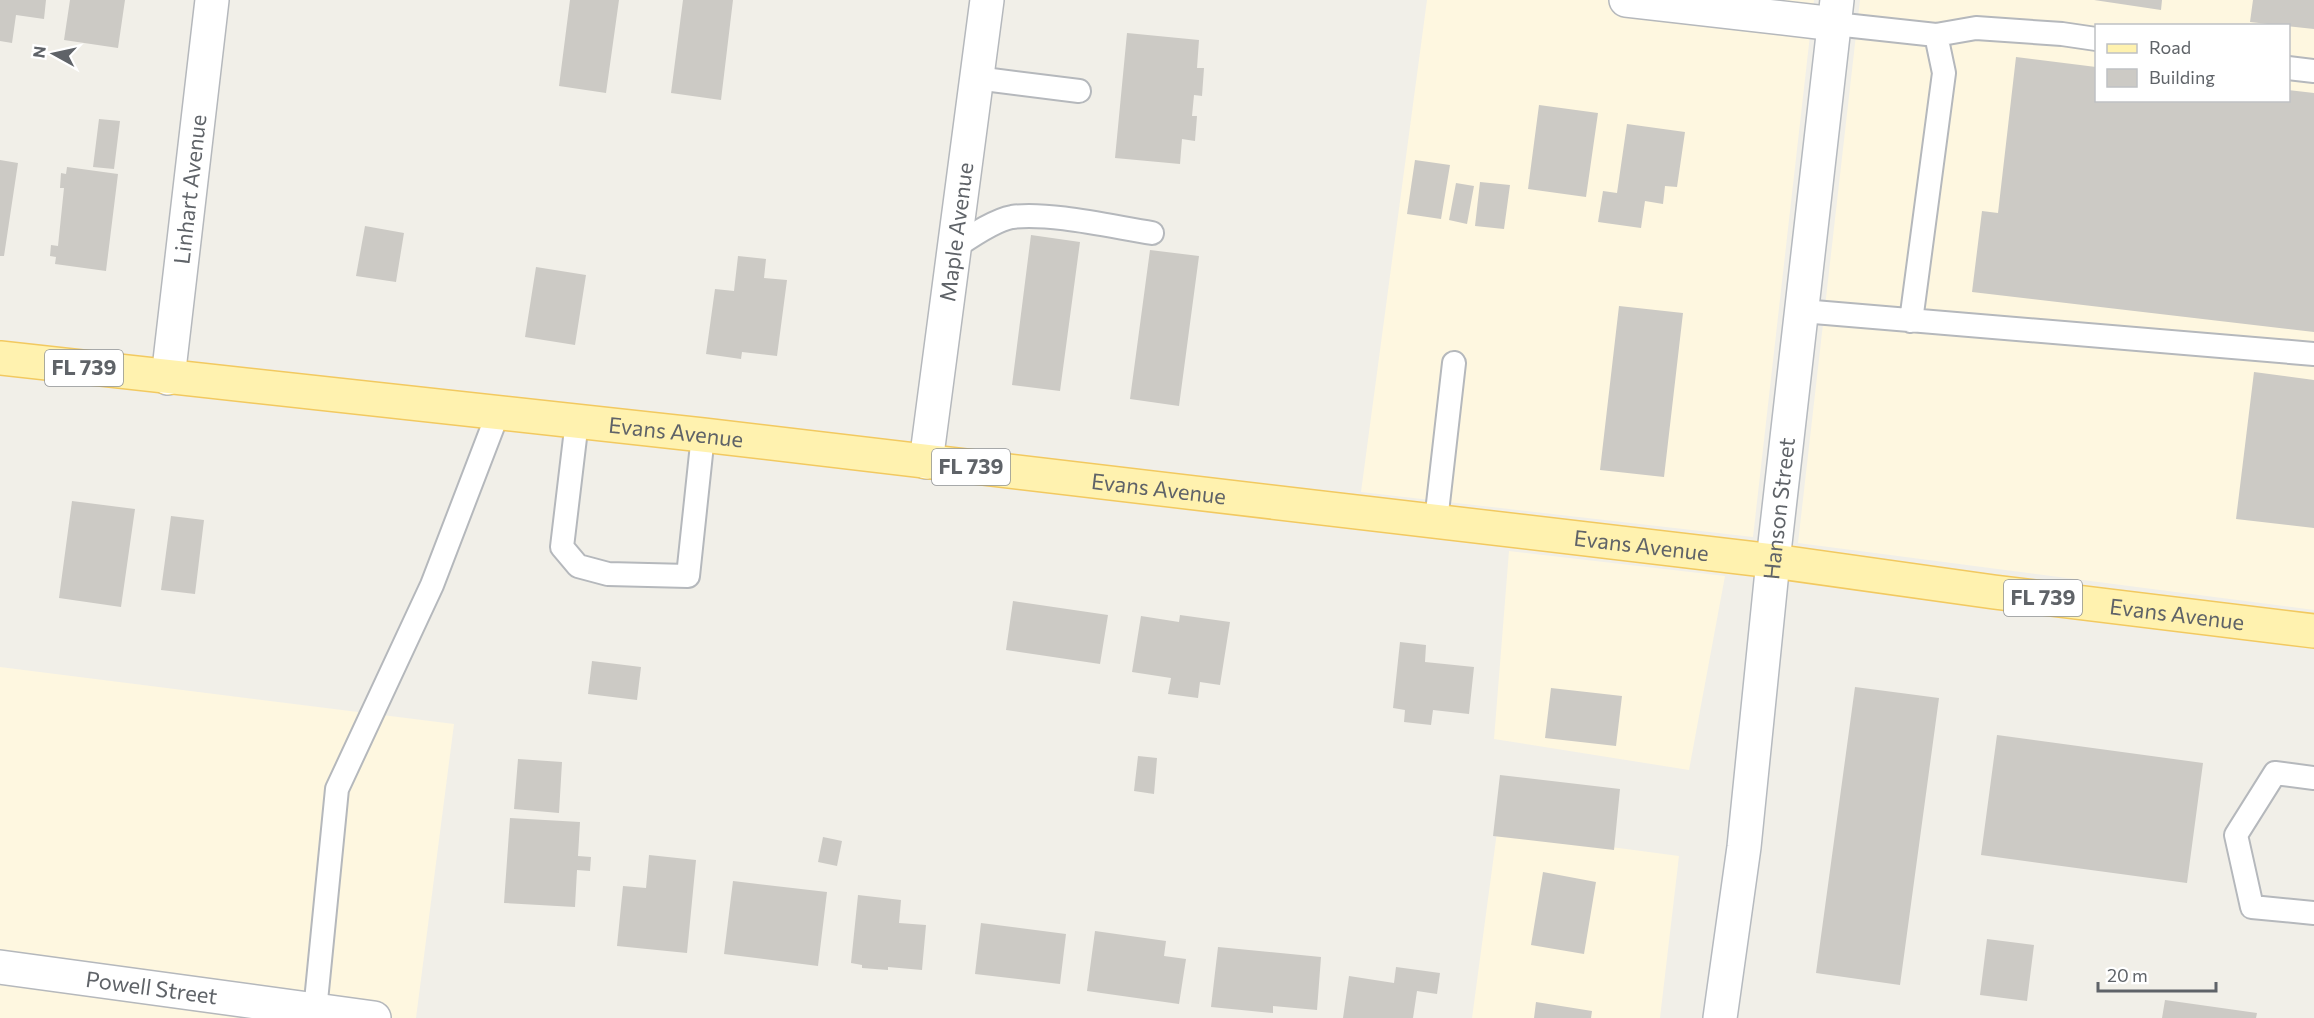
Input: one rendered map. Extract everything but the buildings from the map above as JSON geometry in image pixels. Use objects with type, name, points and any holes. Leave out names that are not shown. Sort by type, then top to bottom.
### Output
[{"type":"main road","name":"Evans Avenue","points":[[0,358],[703,435],[1773,561],[2314,631]]},
{"type":"street","name":"Linhart Avenue","points":[[168,378],[212,0]]},
{"type":"street","name":"Maple Avenue","points":[[927,462],[987,0]]},
{"type":"street","points":[[1626,0],[1836,12]]},
{"type":"street","name":"Hanson Street","points":[[1720,1018],[1744,847],[1773,561],[1836,12]]},
{"type":"street","name":"Powell Street","points":[[0,967],[374,1018]]},
{"type":"lane","points":[[1836,12],[1936,34],[1976,28],[2095,39]]},
{"type":"lane","points":[[1911,321],[1944,73],[1936,34]]},
{"type":"lane","points":[[2290,68],[2314,71]]},
{"type":"lane","points":[[976,78],[1079,92]]},
{"type":"lane","points":[[954,248],[980,232],[1011,218],[1051,218],[1152,232]]},
{"type":"lane","points":[[1802,311],[2314,354]]},
{"type":"lane","points":[[1436,522],[1454,363]]},
{"type":"lane","points":[[315,1011],[337,789],[432,585],[498,413]]},
{"type":"lane","points":[[577,421],[562,547],[578,566],[608,574],[688,576],[703,435]]},
{"type":"lane","points":[[2314,778],[2275,773],[2236,835],[2252,907],[2314,913]]},
{"type":"shaded area","points":[[1427,0],[1814,0],[1753,537],[1361,492]]},
{"type":"shaded area","points":[[1860,0],[2314,0],[2314,610],[1798,543]]},
{"type":"shaded area","points":[[1509,551],[1725,576],[1689,770],[1494,739]]},
{"type":"shaded area","points":[[0,667],[454,724],[416,1018],[0,1018]]},
{"type":"shaded area","points":[[1497,832],[1679,856],[1660,1018],[1472,1018]]}]
